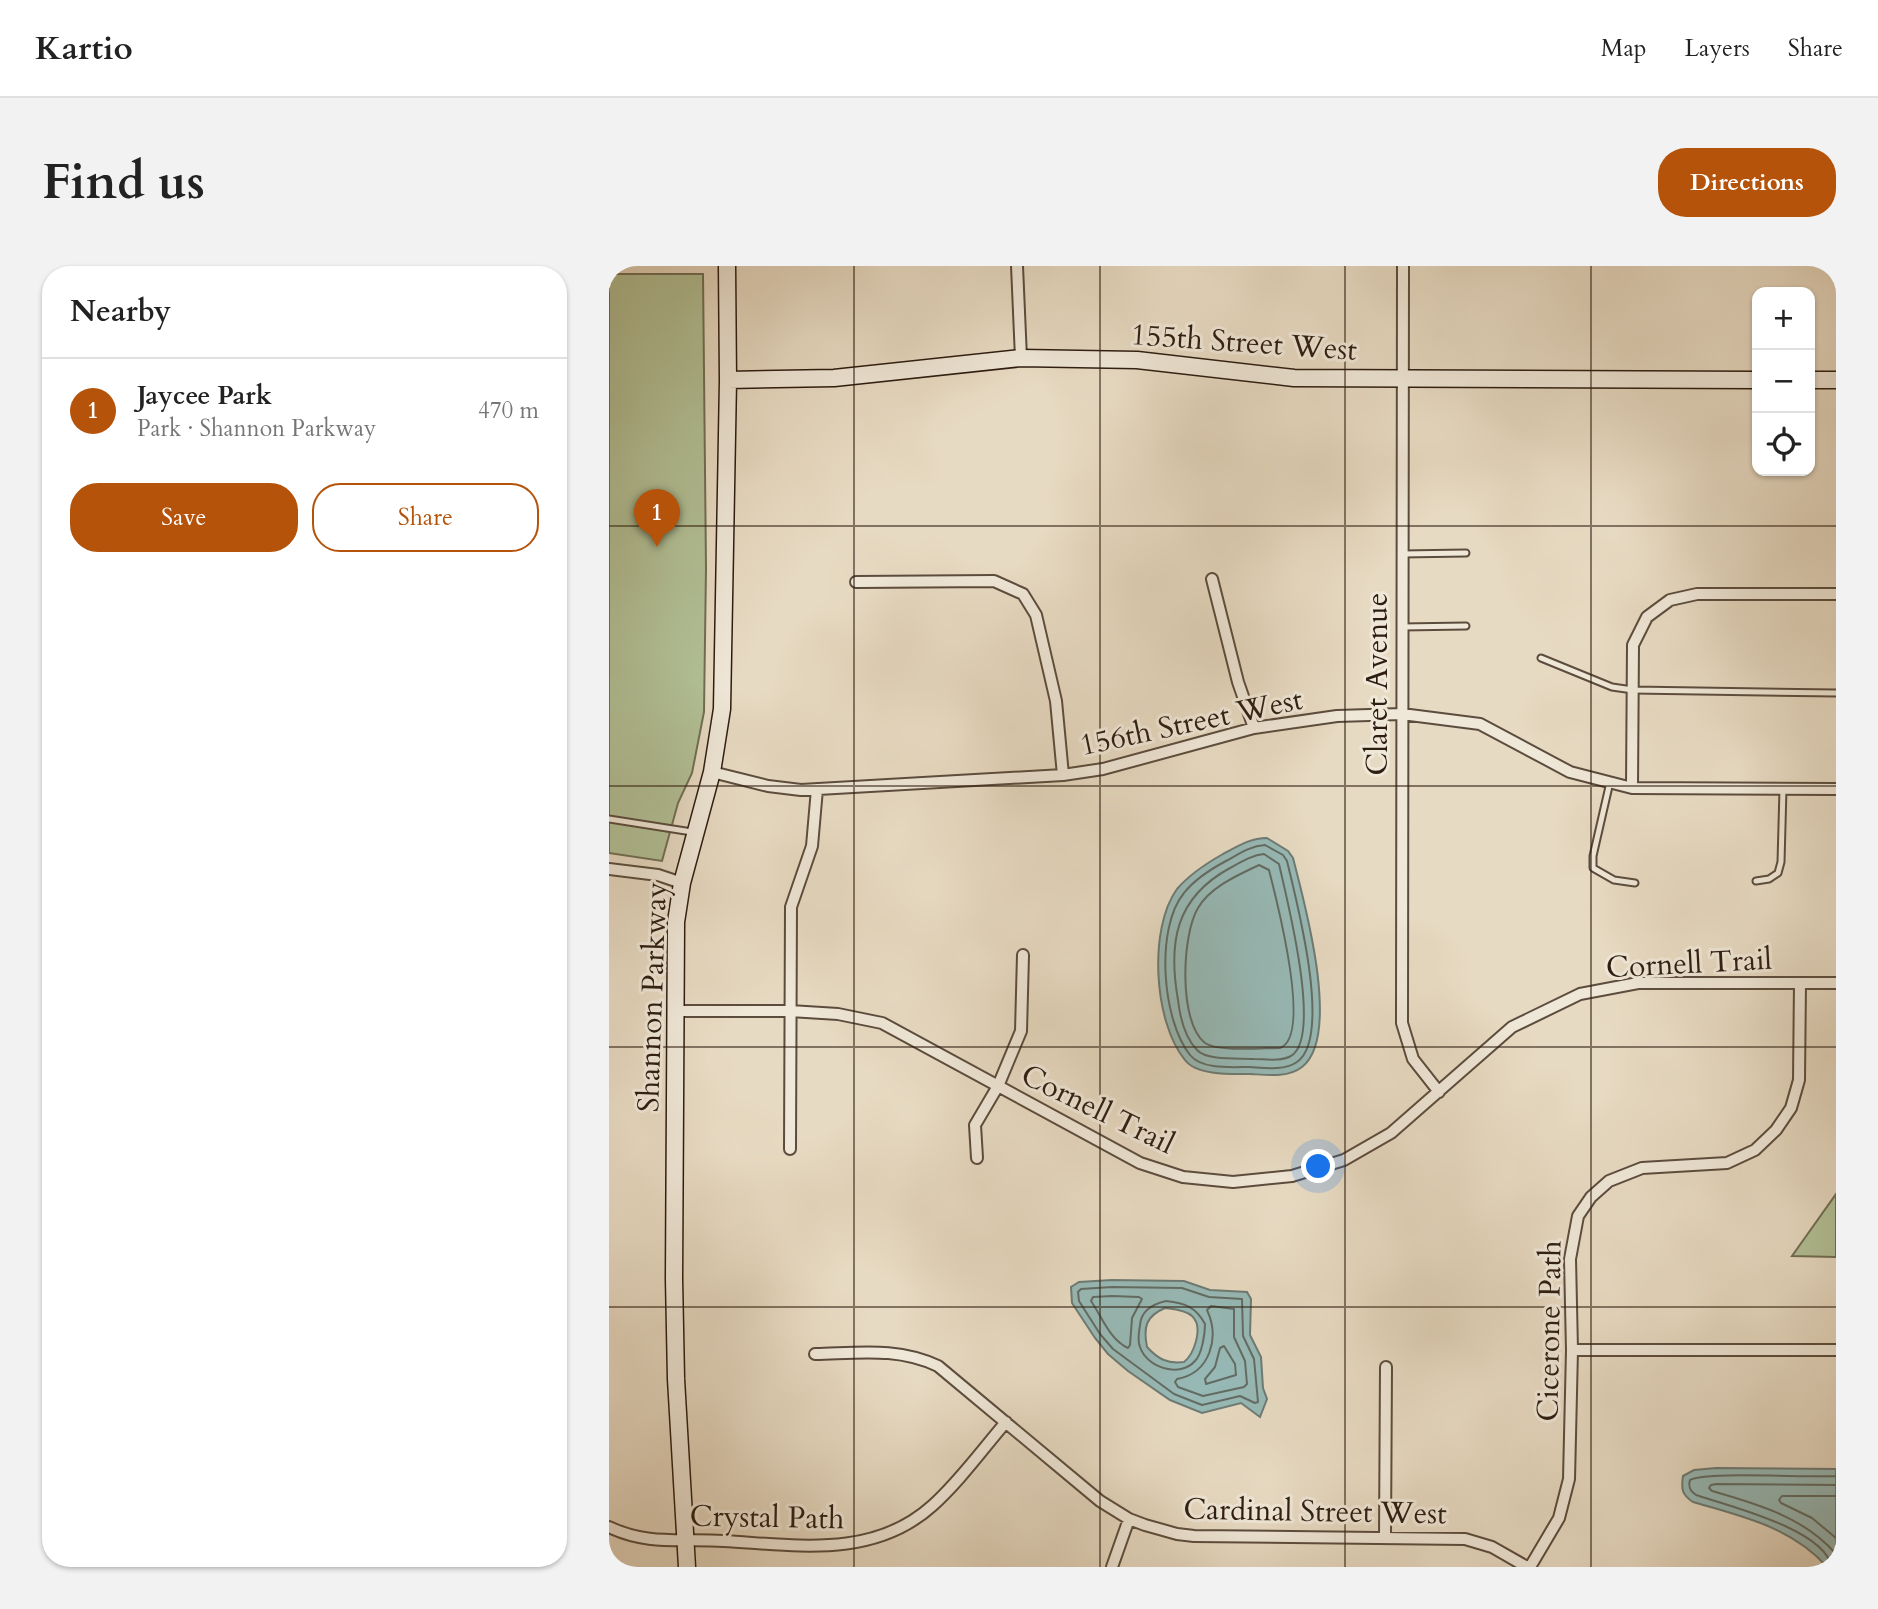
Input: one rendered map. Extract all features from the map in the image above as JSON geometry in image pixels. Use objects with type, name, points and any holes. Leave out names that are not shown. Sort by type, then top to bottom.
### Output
[{"type":"street","name":"Shannon Parkway","points":[[687,1567],[676,1379],[677,922],[682,883],[712,772],[722,709],[728,380],[727,266]]},
{"type":"street","points":[[1017,266],[1021,358]]},
{"type":"street","name":"Claret Avenue","points":[[1403,266],[1402,1023],[1413,1059],[1439,1092]]},
{"type":"street","name":"155th Street West","points":[[728,380],[834,378],[1021,358],[1137,360],[1294,378],[1752,380]]},
{"type":"street","points":[[1815,380],[1836,380]]},
{"type":"street","points":[[1212,579],[1238,682],[1254,728]]},
{"type":"street","points":[[856,582],[994,581],[1023,594],[1036,615],[1056,701],[1063,775]]},
{"type":"street","points":[[1632,788],[1633,645],[1647,617],[1670,600],[1697,594],[1836,594]]},
{"type":"street","name":"156th Street West","points":[[712,772],[768,786],[801,790],[1063,775],[1103,769],[1254,728],[1337,716],[1402,714],[1480,724],[1570,772],[1632,788],[1836,789]]},
{"type":"street","points":[[790,1149],[791,907],[812,846],[817,789]]},
{"type":"street","points":[[609,869],[658,875],[682,883]]},
{"type":"street","points":[[977,1158],[975,1125],[998,1086],[1021,1031],[1023,955]]},
{"type":"street","name":"Cornell Trail","points":[[675,1011],[790,1011],[838,1014],[882,1023],[1140,1163],[1183,1177],[1233,1182],[1292,1176],[1344,1160],[1391,1133],[1512,1027],[1580,994],[1638,983],[1836,983]]},
{"type":"street","name":"Cicerone Path","points":[[1529,1567],[1559,1518],[1569,1479],[1572,1350],[1570,1259],[1579,1216],[1591,1197],[1609,1181],[1642,1168],[1727,1163],[1755,1150],[1776,1130],[1791,1108],[1799,1080],[1800,983]]},
{"type":"street","points":[[1572,1350],[1836,1350]]},
{"type":"street","name":"Cardinal Street West","points":[[815,1354],[895,1352],[922,1358],[946,1371],[1100,1501],[1129,1519],[1161,1530],[1194,1536],[1457,1539],[1479,1542],[1529,1567]]},
{"type":"street","points":[[1385,1538],[1386,1367]]},
{"type":"street","name":"Crystal Path","points":[[609,1527],[630,1536],[653,1541],[828,1546],[876,1539],[907,1525],[933,1506],[1006,1422]]},
{"type":"street","points":[[1112,1567],[1129,1519]]},
{"type":"lane","points":[[1402,554],[1466,553]]},
{"type":"lane","points":[[1402,627],[1466,626]]},
{"type":"lane","points":[[1541,658],[1612,687],[1633,690],[1836,694]]},
{"type":"lane","points":[[1611,782],[1593,856],[1593,868],[1615,880],[1635,883]]},
{"type":"lane","points":[[1756,881],[1769,879],[1778,873],[1781,862],[1783,789]]},
{"type":"lane","points":[[609,819],[694,832]]},
{"type":"green space","points":[[609,274],[703,274],[706,568],[704,712],[692,773],[678,803],[662,861],[609,853]]},
{"type":"green space","points":[[1836,1194],[1836,1257],[1792,1256]]},
{"type":"water","points":[[1267,838],[1288,851],[1293,858],[1305,904],[1320,999],[1319,1027],[1314,1051],[1302,1067],[1284,1074],[1225,1074],[1198,1069],[1185,1060],[1175,1044],[1161,1000],[1159,951],[1168,906],[1177,889],[1211,861],[1239,845]]},
{"type":"water","points":[[1184,1281],[1210,1290],[1247,1292],[1251,1299],[1250,1335],[1261,1357],[1263,1388],[1267,1399],[1260,1417],[1241,1403],[1202,1413],[1170,1400],[1128,1371],[1108,1354],[1072,1303],[1071,1287],[1079,1282]],"holes":[[[1165,1308],[1186,1312],[1196,1321],[1196,1340],[1184,1362],[1163,1360],[1147,1347],[1147,1323]]]},
{"type":"water","points":[[1836,1469],[1836,1567],[1827,1567],[1813,1553],[1782,1533],[1747,1518],[1693,1502],[1684,1494],[1683,1476],[1694,1470]]},
{"type":"place","name":"Jaycee Park","points":[[657,547]]}]
